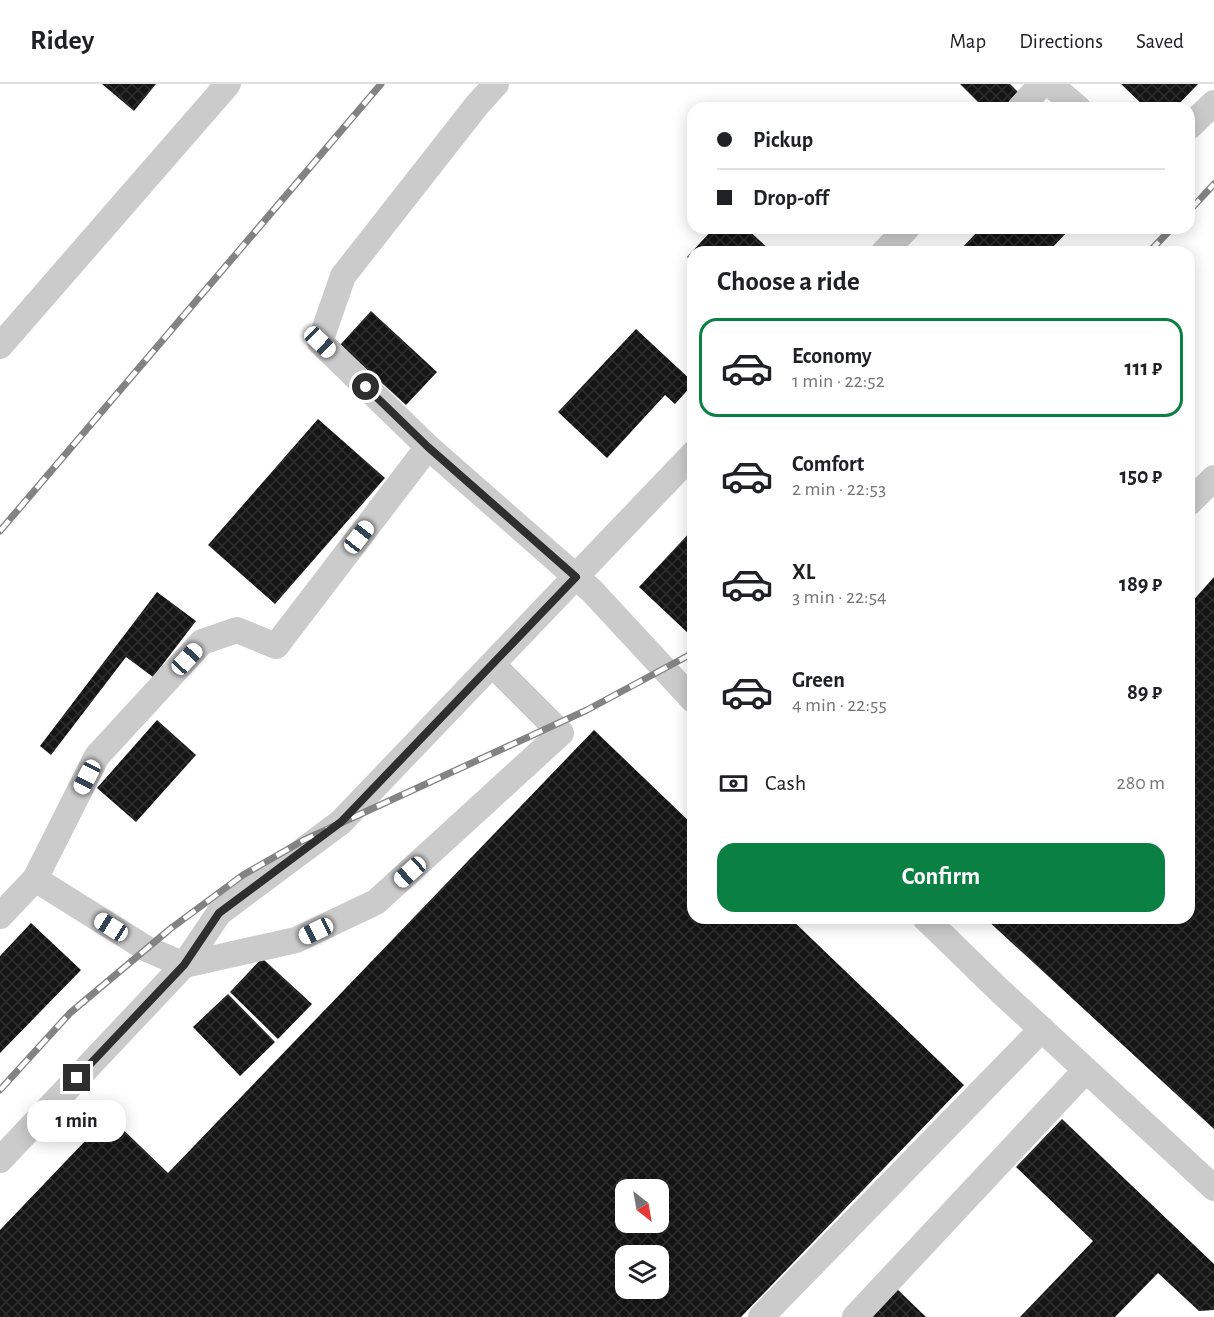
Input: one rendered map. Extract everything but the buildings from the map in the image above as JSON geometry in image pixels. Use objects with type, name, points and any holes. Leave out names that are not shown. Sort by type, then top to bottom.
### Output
[{"type":"lane","points":[[0,346],[228,84]]},
{"type":"lane","points":[[496,84],[342,276],[320,342],[428,447],[592,591],[687,694]]},
{"type":"lane","points":[[1026,102],[1042,84]]},
{"type":"lane","points":[[1050,84],[1071,102]]},
{"type":"lane","points":[[1195,121],[1214,103]]},
{"type":"lane","points":[[890,246],[901,234]]},
{"type":"lane","points":[[0,915],[35,879],[97,756],[202,642],[237,630],[276,646],[428,447]]},
{"type":"lane","points":[[0,1160],[184,965],[219,913],[341,822],[687,460]]},
{"type":"lane","points":[[1195,497],[1214,478]]},
{"type":"lane","points":[[35,879],[147,949],[184,965],[296,940],[376,902],[561,733],[492,664]]},
{"type":"lane","points":[[931,924],[1214,1188]]},
{"type":"lane","points":[[761,1317],[1042,1029]]},
{"type":"lane","points":[[855,1317],[1086,1070]]},
{"type":"railway","points":[[0,531],[381,84]]},
{"type":"railway","points":[[1195,205],[1214,184]]},
{"type":"railway","points":[[1155,246],[1166,234]]},
{"type":"railway","points":[[0,1090],[70,1013],[170,929],[243,875],[304,840],[587,710],[687,656]]},
{"type":"route","points":[[77,1078],[184,965],[219,913],[341,822],[576,577],[428,447],[366,387]]}]
